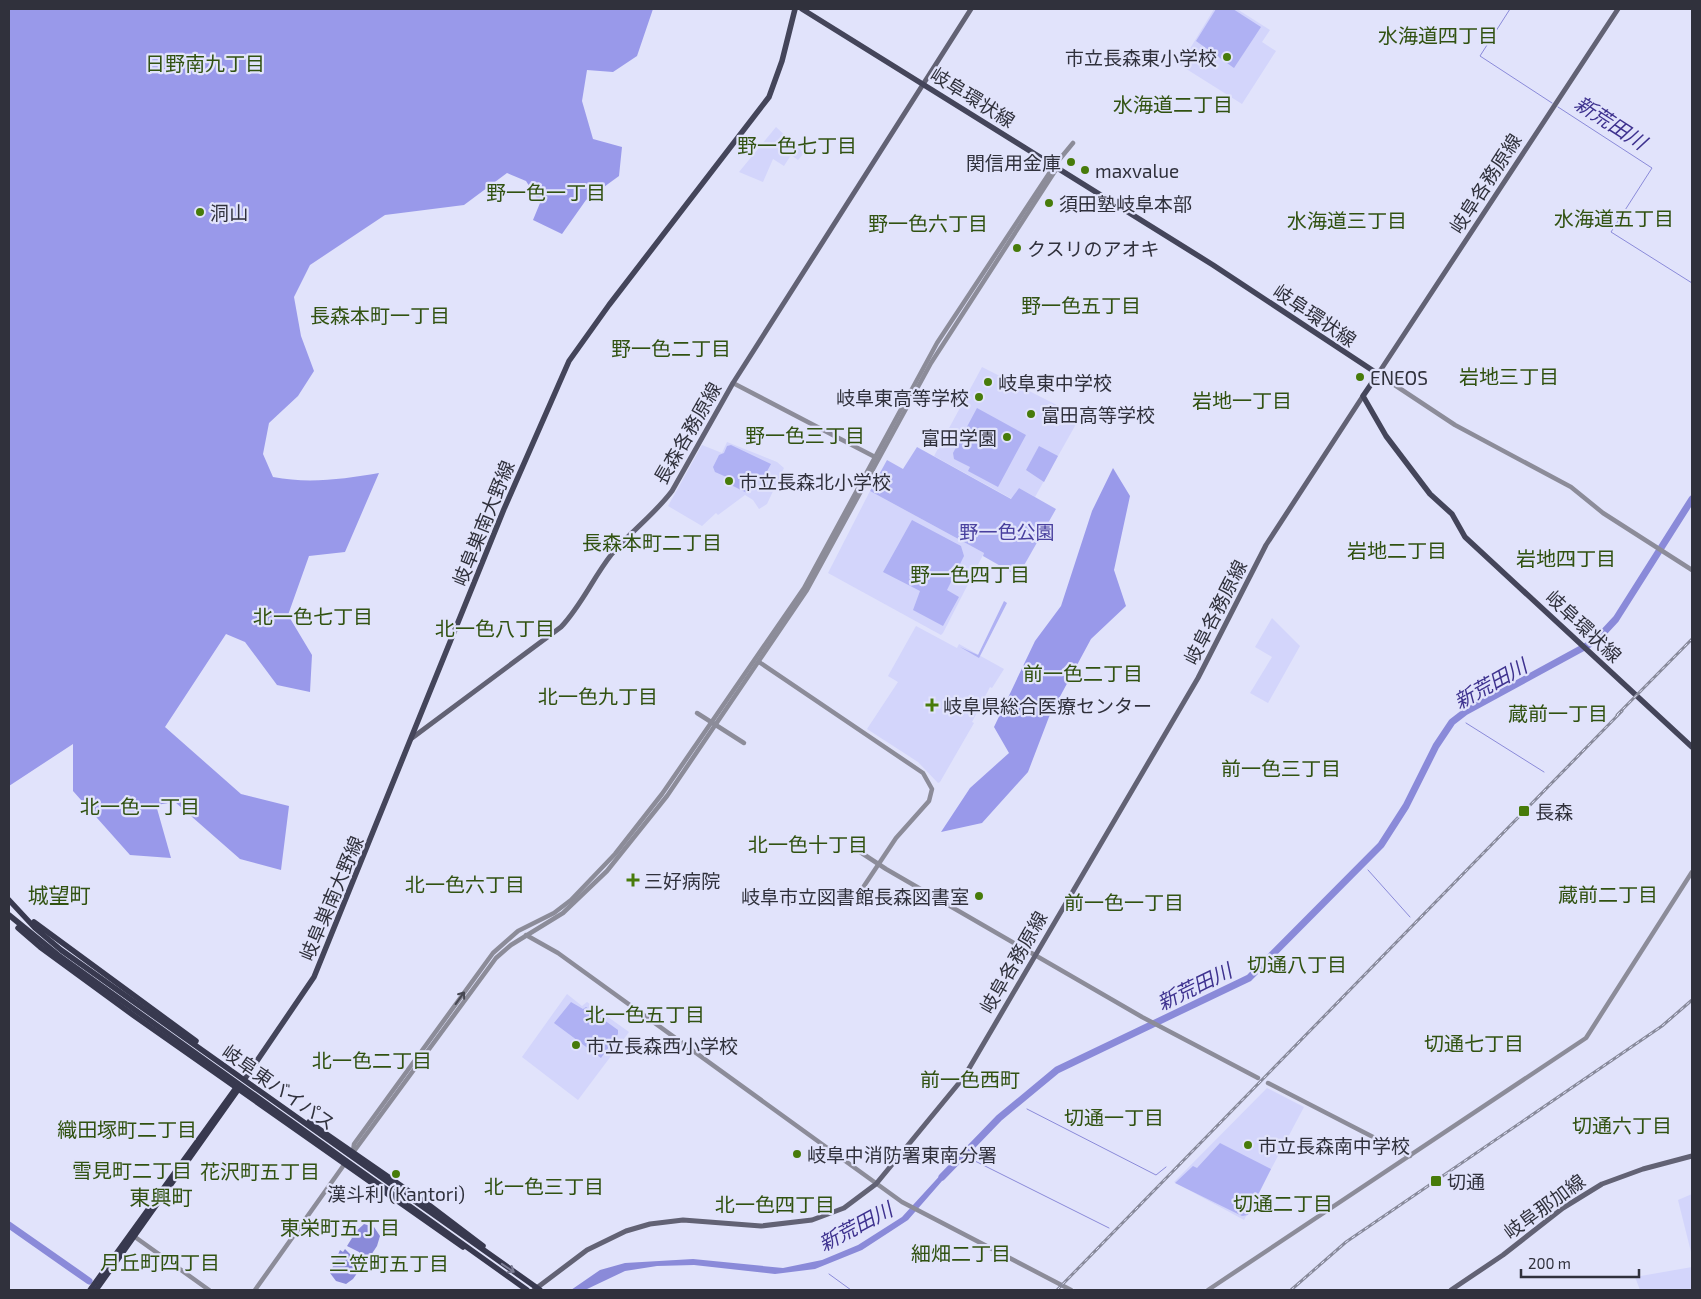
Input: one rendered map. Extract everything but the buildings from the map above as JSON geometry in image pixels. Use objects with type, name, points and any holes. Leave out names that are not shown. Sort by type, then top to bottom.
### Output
[{"type":"highway","name":"岐阜東バイパス","points":[[9,900],[61,950],[527,1290]]},
{"type":"highway","points":[[13,905],[91,966],[467,1233],[494,1258]]},
{"type":"highway","name":"岐阜東バイパス","points":[[9,915],[51,950],[395,1192],[537,1289]]},
{"type":"highway","points":[[9,920],[33,942],[237,1089],[448,1239],[481,1256]]},
{"type":"highway","points":[[90,1290],[246,1077]]},
{"type":"highway","points":[[96,1290],[237,1089]]},
{"type":"main road","name":"岐阜巣南大野線","points":[[246,1077],[314,977],[504,509],[569,361],[609,305],[769,97],[782,60],[794,9]]},
{"type":"main road","name":"岐阜環状線","points":[[802,9],[1213,265],[1378,374]]},
{"type":"main road","name":"長森各務原線","points":[[412,738],[561,627],[572,616],[611,556],[662,505],[672,492],[734,383],[971,9]]},
{"type":"main road","name":"岐阜各務原線","points":[[1378,374],[1618,9]]},
{"type":"main road","points":[[1363,396],[1378,374]]},
{"type":"main road","name":"岐阜環状線","points":[[1363,396],[1386,436],[1430,494],[1452,514],[1468,541],[1692,747]]},
{"type":"main road","name":"岐阜各務原線","points":[[537,1289],[587,1250],[626,1231],[657,1223],[683,1220],[761,1226],[812,1220],[844,1208],[876,1184],[960,1082],[1218,643],[1266,545],[1363,396]]},
{"type":"main road","name":"岐阜那加線","points":[[1451,1290],[1503,1255],[1563,1208],[1602,1184],[1643,1169],[1692,1156]]},
{"type":"street","points":[[255,1290],[353,1152],[496,958],[526,934],[563,913],[607,872],[666,796],[804,588],[930,363],[1055,167],[1073,143]]},
{"type":"street","points":[[1378,374],[1455,425],[1571,487],[1603,513],[1692,570]]},
{"type":"street","points":[[734,383],[877,458]]},
{"type":"street","points":[[353,1152],[354,1144],[493,953],[518,931],[561,909],[615,854],[662,794],[759,662],[807,590],[877,458]]},
{"type":"street","points":[[759,662],[924,773],[931,783],[932,792],[929,801],[900,833],[864,886]]},
{"type":"street","points":[[697,713],[744,743]]},
{"type":"street","points":[[854,848],[878,865],[1150,1021],[1258,1078]]},
{"type":"street","points":[[1208,1290],[1586,1038],[1692,872]]},
{"type":"street","points":[[526,934],[558,953],[910,1207],[1071,1290]]},
{"type":"street","points":[[1268,1083],[1410,1156]]},
{"type":"street","points":[[135,1237],[209,1290]]},
{"type":"shaded area","points":[[9,9],[653,9],[637,56],[613,72],[587,70],[582,101],[593,139],[622,147],[619,176],[586,200],[562,234],[533,220],[540,203],[526,181],[507,173],[464,205],[385,215],[310,265],[294,297],[301,336],[314,371],[298,396],[269,423],[263,454],[273,477],[300,480],[340,479],[379,473],[345,552],[309,556],[288,615],[312,655],[310,692],[277,685],[245,642],[226,634],[165,727],[241,794],[289,806],[281,870],[240,859],[175,802],[156,805],[171,858],[130,855],[73,791],[73,744],[9,786]]},
{"type":"shaded area","name":"市立長森東小学校","points":[[1214,9],[1237,9],[1270,30],[1262,42],[1276,51],[1242,104],[1180,65]]},
{"type":"shaded area","points":[[776,127],[804,153],[798,160],[791,155],[784,166],[773,159],[763,182],[739,172]]},
{"type":"shaded area","name":"富田学園","points":[[982,367],[1080,417],[1035,497],[1019,488],[1012,499],[934,456]]},
{"type":"shaded area","name":"市立長森北小学校","points":[[727,442],[777,462],[784,468],[767,504],[759,509],[753,500],[745,495],[718,515],[716,513],[702,526],[668,506],[702,445],[722,453]]},
{"type":"shaded area","points":[[1113,468],[1130,496],[1114,570],[1126,606],[1091,639],[1049,717],[1028,772],[982,823],[941,832],[970,788],[1009,753],[994,727],[1035,641],[1061,606],[1092,511]]},
{"type":"shaded area","points":[[870,491],[984,553],[941,635],[828,573]]},
{"type":"shaded area","points":[[1272,618],[1300,646],[1268,703],[1250,693],[1272,657],[1255,647]]},
{"type":"shaded area","name":"岐阜県総合医療センター","points":[[916,626],[957,648],[959,644],[1004,669],[992,688],[990,687],[972,722],[974,723],[938,783],[918,762],[867,729],[898,682],[888,676]]},
{"type":"shaded area","name":"市立長森西小学校","points":[[567,994],[582,1006],[587,1002],[629,1032],[578,1100],[522,1057]]},
{"type":"shaded area","name":"市立長森南中学校","points":[[1267,1088],[1304,1107],[1244,1220],[1174,1182]]},
{"type":"shaded area","points":[[945,1170],[949,1173],[908,1220],[862,1250],[815,1269],[775,1274],[694,1265],[657,1266],[625,1271],[585,1290],[571,1290],[600,1270],[625,1263],[693,1259],[783,1268],[822,1260],[858,1245],[902,1217]]},
{"type":"shaded area","points":[[1692,1194],[1692,1256],[1678,1200]]},
{"type":"shaded area","points":[[364,1224],[374,1227],[380,1236],[377,1246],[367,1261],[359,1256],[359,1252],[347,1246],[352,1238],[350,1237]]},
{"type":"shaded area","points":[[345,1249],[351,1255],[365,1262],[353,1279],[346,1284],[336,1281],[330,1273],[340,1250],[343,1252]]},
{"type":"shaded area","points":[[1692,1267],[1691,1290],[1640,1290],[1635,1277]]},
{"type":"green space","points":[[1216,9],[1233,9],[1261,27],[1234,68],[1196,41]]},
{"type":"green space","points":[[977,408],[1026,435],[998,487],[968,471],[970,467],[954,459],[953,453]]},
{"type":"green space","points":[[731,445],[771,464],[765,475],[757,476],[747,493],[731,485],[731,479],[715,472],[713,467],[719,455],[724,453],[727,446]]},
{"type":"green space","points":[[1039,446],[1058,456],[1044,482],[1026,470]]},
{"type":"green space","name":"野一色公園","points":[[917,447],[1011,499],[1019,488],[1056,509],[1018,576],[983,556],[984,553],[870,491],[887,460],[903,469]]},
{"type":"green space","points":[[912,520],[961,546],[964,556],[947,590],[959,597],[943,626],[913,610],[920,591],[883,572]]},
{"type":"green space","points":[[1004,601],[1007,603],[979,658],[960,647],[978,655]]},
{"type":"green space","points":[[571,1002],[583,1009],[586,1007],[618,1030],[618,1034],[601,1058],[554,1023]]},
{"type":"green space","points":[[1220,1143],[1271,1169],[1248,1215],[1242,1216],[1175,1183],[1193,1166],[1197,1168]]},
{"type":"waterway","name":"新荒田川","points":[[1510,9],[1480,56],[1552,103]]},
{"type":"waterway","name":"新荒田川","points":[[1558,107],[1652,168],[1611,232],[1692,283]]},
{"type":"waterway","name":"新荒田川","points":[[942,1177],[999,1118],[1057,1070],[1249,978],[1381,845],[1406,806],[1436,746],[1452,722],[1465,712],[1588,645],[1616,619],[1692,499]]},
{"type":"waterway","points":[[1466,723],[1544,772]]},
{"type":"waterway","points":[[1368,870],[1410,917]]},
{"type":"waterway","points":[[1027,1109],[1156,1175],[1166,1167]]},
{"type":"waterway","points":[[969,1158],[1109,1228]]},
{"type":"waterway","points":[[9,1225],[89,1281]]},
{"type":"waterway","points":[[829,1274],[851,1290]]},
{"type":"railway","points":[[1617,715],[1692,639]]},
{"type":"railway","points":[[1057,1290],[1622,711]]},
{"type":"railway","points":[[1291,1290],[1346,1242],[1662,1026],[1692,1000]]},
{"type":"place","name":"市立長森東小学校","points":[[1227,57]]},
{"type":"place","name":"関信用金庫","points":[[1071,162]]},
{"type":"place","name":"maxvalue","points":[[1085,170]]},
{"type":"place","name":"須田塾岐阜本部","points":[[1049,203]]},
{"type":"place","name":"洞山","points":[[200,212]]},
{"type":"place","name":"クスリのアオキ","points":[[1017,248]]},
{"type":"place","name":"ENEOS","points":[[1360,377]]},
{"type":"place","name":"岐阜東中学校","points":[[988,382]]},
{"type":"place","name":"岐阜東高等学校","points":[[979,397]]},
{"type":"place","name":"富田高等学校","points":[[1031,414]]},
{"type":"place","name":"富田学園","points":[[1007,437]]},
{"type":"place","name":"市立長森北小学校","points":[[729,481]]},
{"type":"place","name":"岐阜県総合医療センター","points":[[932,705]]},
{"type":"place","name":"長森","points":[[1524,811]]},
{"type":"place","name":"三好病院","points":[[633,880]]},
{"type":"place","name":"岐阜市立図書館長森図書室","points":[[979,896]]},
{"type":"place","name":"市立長森西小学校","points":[[576,1045]]},
{"type":"place","name":"市立長森南中学校","points":[[1248,1145]]},
{"type":"place","name":"岐阜中消防署東南分署","points":[[797,1154]]},
{"type":"place","name":"漢斗利 (Kantori)","points":[[396,1174]]},
{"type":"place","name":"切通","points":[[1436,1181]]},
{"type":"district","name":"水海道四丁目","points":[[1438,35]]},
{"type":"district","name":"日野南九丁目","points":[[205,63]]},
{"type":"district","name":"水海道二丁目","points":[[1173,104]]},
{"type":"district","name":"野一色七丁目","points":[[797,145]]},
{"type":"district","name":"野一色一丁目","points":[[546,192]]},
{"type":"district","name":"水海道五丁目","points":[[1614,218]]},
{"type":"district","name":"水海道三丁目","points":[[1347,220]]},
{"type":"district","name":"野一色六丁目","points":[[928,223]]},
{"type":"district","name":"野一色五丁目","points":[[1081,305]]},
{"type":"district","name":"長森本町一丁目","points":[[380,315]]},
{"type":"district","name":"野一色二丁目","points":[[671,348]]},
{"type":"district","name":"岩地三丁目","points":[[1509,376]]},
{"type":"district","name":"岩地一丁目","points":[[1242,400]]},
{"type":"district","name":"野一色三丁目","points":[[805,435]]},
{"type":"district","name":"長森本町二丁目","points":[[652,542]]},
{"type":"district","name":"岩地二丁目","points":[[1397,550]]},
{"type":"district","name":"岩地四丁目","points":[[1566,558]]},
{"type":"district","name":"野一色四丁目","points":[[970,574]]},
{"type":"district","name":"北一色七丁目","points":[[313,616]]},
{"type":"district","name":"北一色八丁目","points":[[495,628]]},
{"type":"district","name":"前一色二丁目","points":[[1083,673]]},
{"type":"district","name":"北一色九丁目","points":[[598,696]]},
{"type":"district","name":"蔵前一丁目","points":[[1558,713]]},
{"type":"district","name":"前一色三丁目","points":[[1281,768]]},
{"type":"district","name":"北一色一丁目","points":[[140,806]]},
{"type":"district","name":"北一色十丁目","points":[[808,844]]},
{"type":"district","name":"北一色六丁目","points":[[465,884]]},
{"type":"district","name":"城望町","points":[[59,894]]},
{"type":"district","name":"蔵前二丁目","points":[[1608,894]]},
{"type":"district","name":"前一色一丁目","points":[[1124,902]]},
{"type":"district","name":"切通八丁目","points":[[1297,964]]},
{"type":"district","name":"北一色五丁目","points":[[645,1014]]},
{"type":"district","name":"切通七丁目","points":[[1474,1043]]},
{"type":"district","name":"北一色二丁目","points":[[372,1060]]},
{"type":"district","name":"前一色西町","points":[[970,1079]]},
{"type":"district","name":"切通一丁目","points":[[1114,1117]]},
{"type":"district","name":"切通六丁目","points":[[1622,1125]]},
{"type":"district","name":"織田塚町二丁目","points":[[127,1129]]},
{"type":"district","name":"雪見町二丁目","points":[[132,1170]]},
{"type":"district","name":"花沢町五丁目","points":[[260,1171]]},
{"type":"district","name":"北一色三丁目","points":[[544,1186]]},
{"type":"district","name":"東興町","points":[[161,1196]]},
{"type":"district","name":"切通二丁目","points":[[1283,1203]]},
{"type":"district","name":"北一色四丁目","points":[[775,1204]]},
{"type":"district","name":"東栄町五丁目","points":[[340,1227]]},
{"type":"district","name":"細畑二丁目","points":[[961,1253]]},
{"type":"district","name":"月丘町四丁目","points":[[160,1262]]},
{"type":"district","name":"三笠町五丁目","points":[[389,1263]]}]
